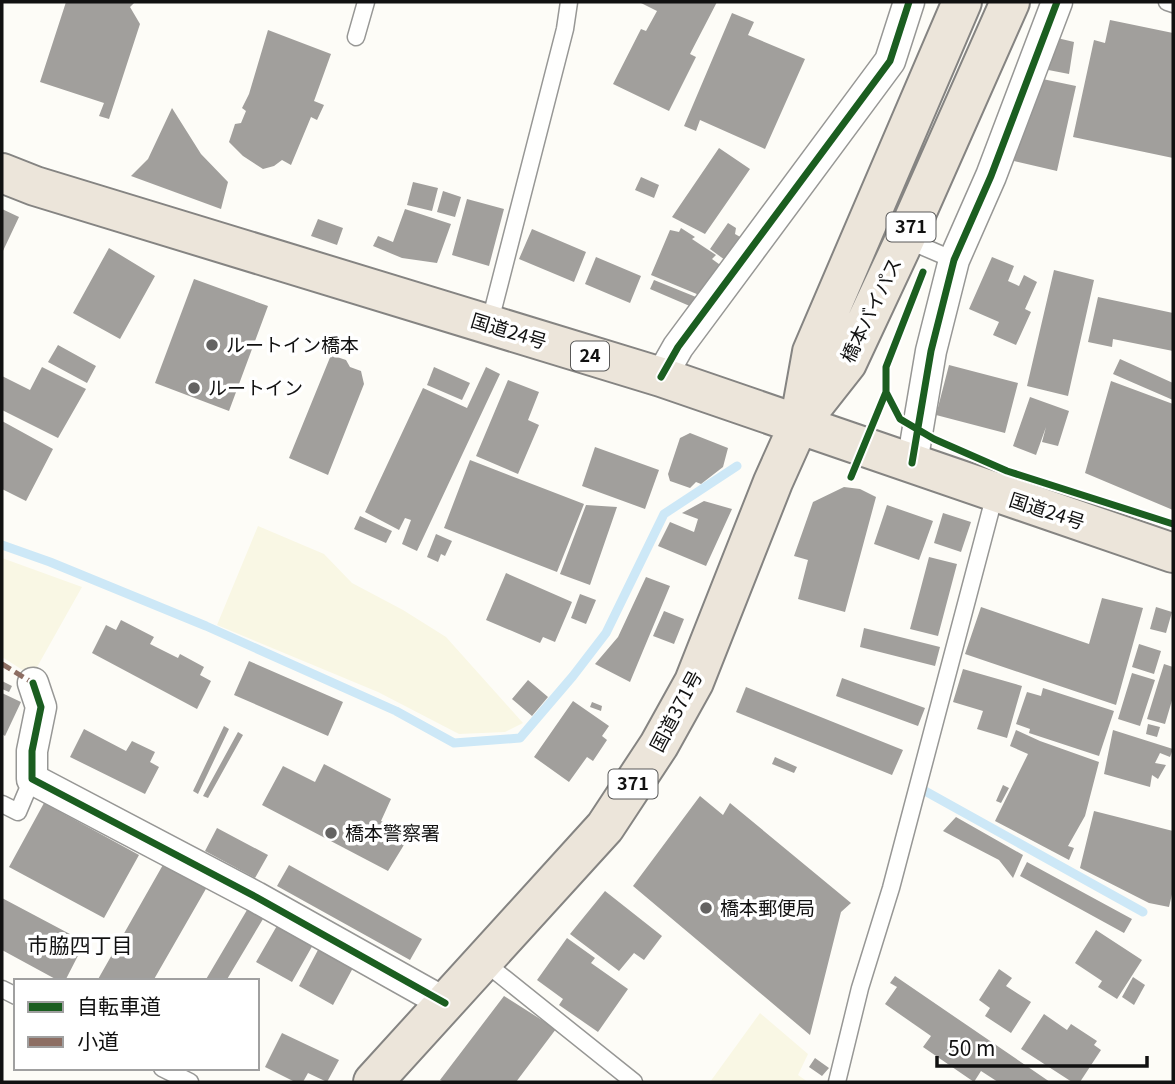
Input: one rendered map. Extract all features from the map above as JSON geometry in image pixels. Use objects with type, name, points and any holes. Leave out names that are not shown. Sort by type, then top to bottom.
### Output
[{"type":"highway","name":"橋本バイパス","points":[[799,425],[812,352],[962,2]]},
{"type":"highway","name":"橋本バイパス","points":[[799,425],[847,363],[1006,10]]},
{"type":"highway","name":"国道24号","points":[[2,173],[35,186],[661,377],[1173,553]]},
{"type":"highway","name":"国道371号","points":[[373,1082],[604,827],[659,745],[694,681],[773,482],[799,425]]},
{"type":"street","points":[[661,377],[678,347],[890,61],[909,2]]},
{"type":"street","points":[[912,463],[931,351],[954,260],[991,176],[1057,2]]},
{"type":"street","points":[[33,683],[41,707],[32,751],[32,779],[256,897],[445,1003]]},
{"type":"lane","points":[[356,37],[366,2]]},
{"type":"lane","points":[[489,325],[565,29],[569,2]]},
{"type":"lane","points":[[1167,2],[1173,4]]},
{"type":"lane","points":[[905,239],[954,260]]},
{"type":"lane","points":[[837,1082],[860,988],[894,877],[995,494]]},
{"type":"lane","points":[[2,804],[18,812],[32,779]]},
{"type":"lane","points":[[482,961],[634,1082]]},
{"type":"lane","points":[[166,1070],[190,1082]]},
{"type":"shaded area","points":[[258,526],[324,554],[352,583],[446,637],[523,723],[505,732],[459,734],[378,692],[217,625]]},
{"type":"shaded area","points":[[2,558],[82,587],[32,676],[2,657]]},
{"type":"shaded area","points":[[760,1013],[808,1054],[798,1075],[808,1082],[710,1082]]},
{"type":"building","points":[[66,2],[135,2],[130,7],[140,24],[109,119],[99,116],[104,103],[40,82]]},
{"type":"building","points":[[639,2],[717,2],[690,54],[696,57],[669,111],[613,84],[641,29],[646,31],[657,11]]},
{"type":"building","points":[[732,13],[754,22],[748,35],[805,59],[765,149],[700,120],[696,131],[684,126]]},
{"type":"building","points":[[1110,20],[1173,33],[1173,158],[1073,137],[1094,40],[1105,43]]},
{"type":"building","points":[[268,30],[331,54],[314,101],[324,105],[317,120],[311,117],[291,165],[282,160],[263,169],[243,156],[229,142],[235,124],[241,123],[246,111],[242,108],[249,94]]},
{"type":"building","points":[[1049,36],[1074,42],[1069,74],[1038,68]]},
{"type":"building","points":[[1033,77],[1076,86],[1057,171],[1014,161]]},
{"type":"building","points":[[172,108],[201,154],[228,182],[221,209],[131,176],[148,159]]},
{"type":"building","points":[[719,148],[750,169],[705,234],[672,217]]},
{"type":"building","points":[[641,177],[659,185],[654,198],[635,190]]},
{"type":"building","points":[[413,182],[438,188],[432,211],[407,205]]},
{"type":"building","points":[[443,191],[461,197],[455,217],[437,212]]},
{"type":"building","points":[[467,199],[504,209],[489,266],[452,255]]},
{"type":"building","points":[[2,209],[19,217],[2,253]]},
{"type":"building","points":[[405,209],[451,224],[437,263],[402,258],[373,246],[378,236],[393,242]]},
{"type":"building","points":[[318,219],[343,228],[337,245],[311,236]]},
{"type":"building","points":[[728,223],[736,228],[735,234],[742,238],[725,260],[710,249]]},
{"type":"building","points":[[681,228],[716,255],[712,259],[723,267],[704,297],[651,275],[670,230],[679,232]]},
{"type":"building","points":[[532,229],[586,252],[574,282],[519,259]]},
{"type":"building","points":[[109,248],[155,276],[120,339],[73,313]]},
{"type":"building","points":[[596,257],[641,276],[630,303],[585,284]]},
{"type":"building","points":[[992,257],[1014,266],[1008,281],[1019,286],[1024,275],[1037,282],[1025,309],[1031,312],[1016,345],[993,335],[999,322],[969,309]]},
{"type":"building","points":[[1054,270],[1094,280],[1068,396],[1027,386]]},
{"type":"building","name":"ルートイン橋本","points":[[194,279],[268,306],[229,411],[155,383]]},
{"type":"building","points":[[654,280],[696,297],[692,307],[650,289]]},
{"type":"building","points":[[1098,297],[1173,313],[1173,351],[1113,339],[1112,347],[1088,342]]},
{"type":"building","points":[[58,345],[96,366],[87,383],[48,362]]},
{"type":"building","points":[[331,355],[346,360],[350,367],[361,371],[364,384],[328,475],[289,458]]},
{"type":"building","points":[[1120,359],[1173,383],[1173,400],[1113,374]]},
{"type":"building","points":[[949,365],[1018,383],[1005,433],[936,415]]},
{"type":"building","points":[[42,367],[86,389],[58,438],[2,410],[2,376],[30,390]]},
{"type":"building","points":[[434,367],[470,383],[462,400],[427,385]]},
{"type":"building","points":[[486,367],[500,374],[417,551],[402,544],[411,520],[405,518],[399,530],[365,512],[423,388],[467,408]]},
{"type":"building","points":[[508,380],[539,392],[528,420],[539,425],[518,474],[476,456]]},
{"type":"building","points":[[1111,381],[1173,404],[1173,510],[1085,473]]},
{"type":"building","points":[[1030,397],[1069,411],[1058,446],[1042,442],[1046,427],[1036,455],[1013,446]]},
{"type":"building","points":[[2,421],[53,449],[26,501],[2,489]]},
{"type":"building","points":[[690,433],[728,448],[723,467],[701,484],[696,482],[690,488],[670,481],[668,474],[680,438]]},
{"type":"building","points":[[595,447],[659,470],[645,509],[582,486]]},
{"type":"building","points":[[470,460],[584,504],[557,572],[444,528]]},
{"type":"building","points":[[844,487],[860,489],[876,497],[845,612],[798,599],[808,560],[794,556],[813,502]]},
{"type":"building","points":[[704,501],[732,509],[706,566],[658,546],[670,522],[694,532],[698,519],[682,513]]},
{"type":"building","points":[[586,505],[617,507],[590,585],[560,574]]},
{"type":"building","points":[[887,505],[933,521],[919,560],[874,544]]},
{"type":"building","points":[[943,513],[971,522],[961,552],[934,543]]},
{"type":"building","points":[[360,516],[392,531],[386,543],[354,529]]},
{"type":"building","points":[[436,534],[452,541],[445,556],[441,554],[438,562],[427,557]]},
{"type":"building","points":[[929,557],[957,564],[938,636],[910,629]]},
{"type":"building","points":[[506,573],[572,602],[555,642],[543,637],[540,643],[486,620]]},
{"type":"building","points":[[646,577],[670,586],[630,682],[595,664],[618,637]]},
{"type":"building","points":[[580,594],[596,600],[586,624],[571,618]]},
{"type":"building","points":[[1102,598],[1143,608],[1116,705],[965,654],[981,607],[1089,644]]},
{"type":"building","points":[[1156,607],[1172,612],[1166,633],[1150,629]]},
{"type":"building","points":[[664,611],[684,619],[674,644],[653,636]]},
{"type":"building","points":[[121,620],[154,637],[150,644],[178,658],[180,654],[204,667],[200,675],[211,681],[197,709],[92,653],[106,625],[116,630]]},
{"type":"building","points":[[864,628],[940,647],[935,666],[860,647]]},
{"type":"building","points":[[1139,644],[1161,651],[1154,674],[1132,667]]},
{"type":"building","points":[[249,661],[343,702],[328,736],[234,695]]},
{"type":"building","points":[[1164,664],[1173,667],[1173,697],[1165,724],[1147,719]]},
{"type":"building","points":[[963,669],[1022,686],[1007,738],[977,729],[983,711],[953,702]]},
{"type":"building","points":[[1132,673],[1155,680],[1140,726],[1118,719]]},
{"type":"building","points":[[842,678],[925,708],[918,726],[836,696]]},
{"type":"building","points":[[528,680],[548,697],[532,716],[512,699]]},
{"type":"building","points":[[2,681],[12,686],[9,692],[2,689]]},
{"type":"building","points":[[746,687],[903,750],[892,775],[736,712]]},
{"type":"building","points":[[1043,688],[1114,711],[1099,756],[1029,733],[1030,729],[1016,724],[1027,692],[1041,696]]},
{"type":"building","points":[[2,693],[21,702],[5,736],[2,734]]},
{"type":"building","points":[[573,701],[609,726],[602,736],[607,740],[593,761],[587,757],[569,782],[534,757]]},
{"type":"building","points":[[592,702],[602,706],[601,711],[590,707]]},
{"type":"building","points":[[1148,724],[1160,727],[1157,737],[1146,734]]},
{"type":"building","points":[[224,726],[229,729],[198,794],[193,791]]},
{"type":"building","points":[[84,729],[126,751],[132,741],[155,752],[150,762],[159,767],[145,794],[70,757]]},
{"type":"building","points":[[1016,730],[1099,762],[1085,816],[1068,846],[1074,848],[1069,860],[995,821],[1028,754],[1010,746]]},
{"type":"building","points":[[1113,730],[1173,749],[1170,757],[1160,753],[1155,763],[1166,765],[1158,779],[1152,775],[1150,787],[1104,774]]},
{"type":"building","points":[[238,732],[243,735],[208,798],[203,796]]},
{"type":"building","points":[[775,757],[797,767],[794,773],[772,764]]},
{"type":"building","name":"橋本警察署","points":[[324,764],[391,799],[381,821],[410,835],[388,871],[262,805],[283,766],[315,782]]},
{"type":"building","points":[[1003,785],[1009,788],[1001,803],[996,801]]},
{"type":"building","points":[[700,796],[723,815],[730,803],[851,903],[841,912],[810,1035],[633,886]]},
{"type":"building","points":[[44,803],[139,855],[104,918],[9,867]]},
{"type":"building","points":[[1094,811],[1173,831],[1173,890],[1169,907],[1149,903],[1080,868]]},
{"type":"building","points":[[956,817],[1023,855],[1013,878],[999,860],[943,831]]},
{"type":"building","points":[[217,828],[268,855],[255,878],[205,851]]},
{"type":"building","points":[[1027,862],[1132,919],[1124,933],[1020,876]]},
{"type":"building","points":[[164,863],[207,887],[154,979],[98,979]]},
{"type":"building","points":[[289,865],[422,939],[410,960],[277,886]]},
{"type":"building","points":[[605,891],[662,936],[644,960],[634,953],[619,971],[570,934]]},
{"type":"building","points":[[2,898],[85,942],[66,979],[55,979],[2,950]]},
{"type":"building","points":[[247,910],[263,919],[227,979],[206,979]]},
{"type":"building","points":[[278,924],[314,943],[292,982],[256,962]]},
{"type":"building","points":[[1096,930],[1142,960],[1117,999],[1098,987],[1102,981],[1075,963]]},
{"type":"building","points":[[567,938],[595,958],[591,963],[628,989],[598,1032],[559,1005],[563,999],[537,980]]},
{"type":"building","points":[[319,948],[354,966],[333,1005],[299,986]]},
{"type":"building","points":[[999,969],[1012,978],[1006,986],[1031,1002],[1011,1033],[985,1016],[990,1008],[979,1000]]},
{"type":"building","points":[[895,976],[1050,1082],[998,1082],[981,1071],[974,1082],[923,1047],[931,1036],[885,1004],[897,987],[890,983]]},
{"type":"building","points":[[1133,977],[1145,985],[1134,1005],[1122,997]]},
{"type":"building","points":[[504,996],[556,1029],[516,1082],[440,1080]]},
{"type":"building","points":[[1044,1014],[1067,1030],[1071,1024],[1097,1041],[1094,1045],[1101,1050],[1080,1082],[1072,1082],[1021,1049]]},
{"type":"building","points":[[282,1033],[339,1060],[327,1082],[308,1073],[303,1082],[295,1082],[265,1067]]},
{"type":"building","points":[[815,1058],[829,1068],[822,1076],[809,1067]]},
{"type":"waterway","points":[[2,545],[206,626],[396,711],[454,743],[520,738],[606,633],[664,514],[737,466]]},
{"type":"waterway","points":[[925,791],[1143,912]]},
{"type":"marked path","points":[[2,664],[33,683]]},
{"type":"cycle path","points":[[661,377],[678,347],[890,61],[909,2]]},
{"type":"cycle path","points":[[912,463],[931,351],[954,260],[991,176],[1057,2]]},
{"type":"cycle path","points":[[923,272],[886,367],[886,392],[900,419],[934,439],[1007,471],[1173,524]]},
{"type":"cycle path","points":[[851,477],[886,392]]},
{"type":"cycle path","points":[[33,683],[41,707],[32,751],[32,779],[256,897],[445,1003]]},
{"type":"place","name":"ルートイン橋本","points":[[212,345]]},
{"type":"place","name":"ルートイン","points":[[194,388]]},
{"type":"place","name":"橋本警察署","points":[[331,833]]},
{"type":"place","name":"橋本郵便局","points":[[706,908]]},
{"type":"district","name":"市脇四丁目","points":[[80,946]]}]
